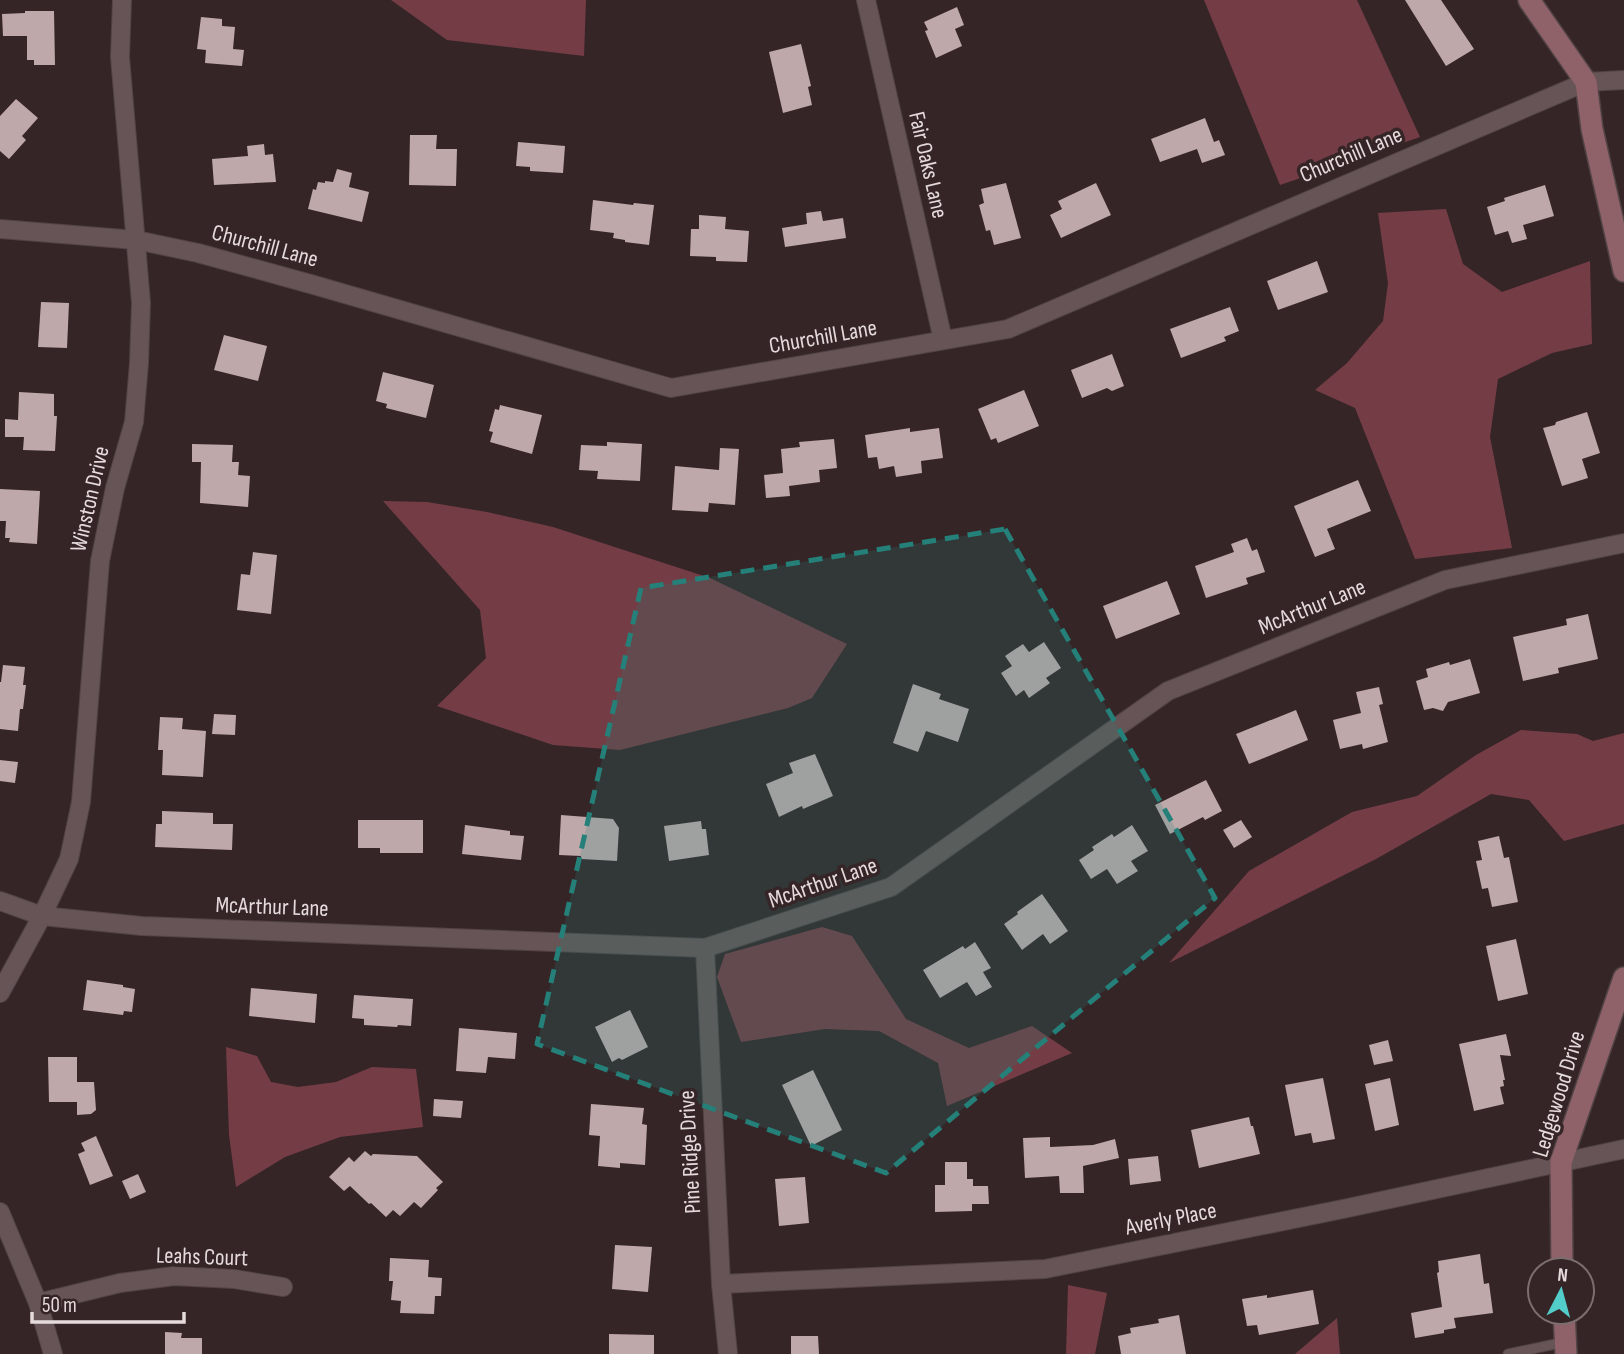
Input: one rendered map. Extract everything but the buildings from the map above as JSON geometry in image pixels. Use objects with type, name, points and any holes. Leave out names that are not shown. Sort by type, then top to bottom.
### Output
[{"type":"street","name":"Winston Drive","points":[[0,993],[69,859],[81,802],[100,561],[115,488],[134,422],[141,303],[120,57],[122,0]]},
{"type":"street","name":"Fair Oaks Lane","points":[[866,0],[943,340]]},
{"type":"street","points":[[1529,0],[1586,82],[1592,129],[1624,271]]},
{"type":"street","name":"Churchill Lane","points":[[0,229],[136,240],[198,253],[671,388],[1008,329],[1586,82],[1624,80]]},
{"type":"street","name":"McArthur Lane","points":[[0,901],[42,916],[142,926],[705,948],[891,887],[1168,691],[1445,580],[1624,543]]},
{"type":"street","name":"Pine Ridge Drive","points":[[705,948],[721,1284],[728,1354]]},
{"type":"street","name":"Ledgewood Drive","points":[[1562,1256],[1561,1162],[1624,978]]},
{"type":"street","name":"Averly Place","points":[[721,1284],[1045,1269],[1624,1149]]},
{"type":"street","points":[[0,1212],[38,1303],[53,1354]]},
{"type":"street","name":"Leahs Court","points":[[38,1303],[120,1283],[174,1276],[234,1279],[283,1287]]},
{"type":"street","points":[[1564,1326],[1565,1348]]},
{"type":"lane","points":[[1508,1354],[1565,1348]]},
{"type":"highlighted area","points":[[1005,529],[1215,898],[886,1173],[537,1044],[641,588]]},
{"type":"shaded area","points":[[391,0],[586,0],[584,56],[447,40]]},
{"type":"shaded area","points":[[1204,0],[1357,0],[1420,137],[1280,185]]},
{"type":"shaded area","points":[[1446,209],[1463,264],[1502,292],[1590,261],[1592,344],[1552,353],[1498,379],[1490,437],[1512,548],[1415,559],[1355,408],[1315,390],[1347,363],[1383,321],[1388,283],[1378,213]]},
{"type":"shaded area","points":[[383,501],[427,502],[553,527],[710,578],[847,644],[812,698],[788,708],[620,750],[553,745],[437,706],[486,658],[480,610]]},
{"type":"shaded area","points":[[1521,730],[1577,734],[1593,741],[1624,733],[1624,824],[1564,841],[1529,800],[1491,794],[1376,859],[1169,963],[1249,871],[1352,812],[1417,796],[1476,755]]},
{"type":"shaded area","points":[[822,927],[852,936],[906,1019],[969,1048],[1032,1026],[1072,1053],[947,1106],[938,1063],[879,1031],[825,1029],[741,1042],[717,977],[725,954]]},
{"type":"shaded area","points":[[226,1047],[257,1056],[271,1082],[298,1087],[336,1082],[372,1067],[416,1069],[423,1127],[340,1137],[285,1157],[236,1187],[229,1135]]},
{"type":"shaded area","points":[[1068,1285],[1107,1293],[1095,1354],[1066,1354]]},
{"type":"shaded area","points":[[1337,1318],[1340,1354],[1295,1354]]}]
